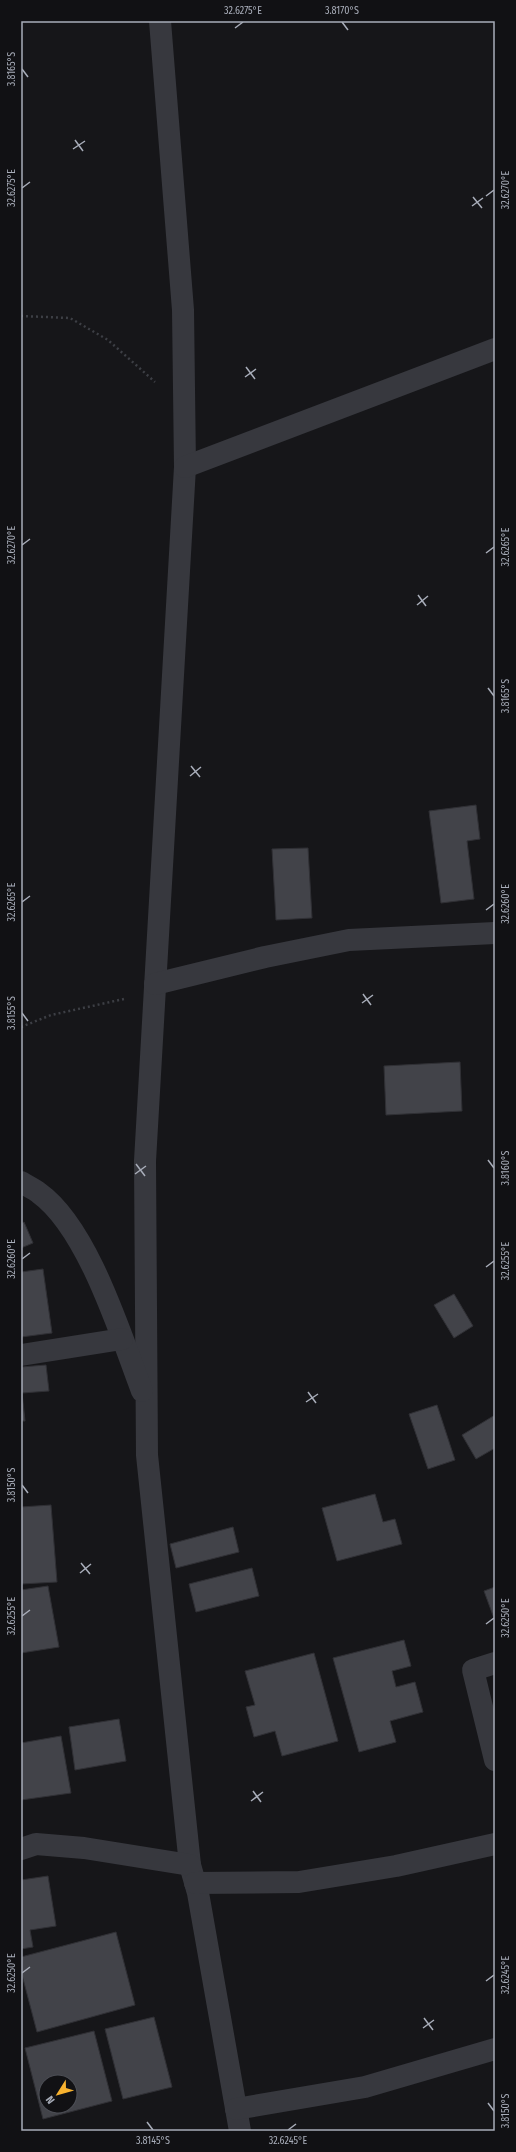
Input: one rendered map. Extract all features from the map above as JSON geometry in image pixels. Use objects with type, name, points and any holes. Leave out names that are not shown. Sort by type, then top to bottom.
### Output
[{"type":"street","points":[[160,21],[183,310],[185,467],[145,1161],[147,1455],[193,1874],[240,2131]]},
{"type":"street","points":[[185,467],[495,349]]},
{"type":"street","points":[[155,990],[349,940],[495,933]]},
{"type":"street","points":[[21,1182],[40,1194],[56,1209],[72,1229],[102,1286],[147,1406]]},
{"type":"street","points":[[21,1355],[122,1339]]},
{"type":"street","points":[[495,1663],[473,1670],[495,1760]]},
{"type":"street","points":[[21,1849],[36,1844],[84,1848],[193,1874],[299,1882],[396,1866],[495,1844]]},
{"type":"street","points":[[236,2109],[365,2087],[495,2049]]},
{"type":"path","points":[[21,316],[70,318],[108,340],[184,410]]},
{"type":"path","points":[[21,1027],[51,1015],[155,990]]},
{"type":"building","points":[[476,805],[480,839],[467,841],[474,899],[441,903],[429,811]]},
{"type":"building","points":[[308,848],[312,918],[276,920],[272,849]]},
{"type":"building","points":[[460,1062],[462,1111],[386,1115],[384,1066]]},
{"type":"building","points":[[24,1222],[33,1243],[21,1248],[21,1224]]},
{"type":"building","points":[[43,1269],[52,1333],[21,1337],[21,1272]]},
{"type":"building","points":[[454,1294],[473,1326],[454,1338],[434,1305]]},
{"type":"building","points":[[46,1365],[49,1391],[22,1393],[25,1421],[21,1421],[21,1367]]},
{"type":"building","points":[[437,1405],[455,1460],[428,1469],[409,1414]]},
{"type":"building","points":[[495,1415],[495,1448],[476,1459],[462,1435]]},
{"type":"building","points":[[375,1494],[383,1522],[395,1519],[402,1544],[337,1561],[322,1508]]},
{"type":"building","points":[[51,1505],[57,1582],[21,1584],[21,1507]]},
{"type":"building","points":[[233,1527],[239,1552],[176,1568],[170,1544]]},
{"type":"building","points":[[252,1568],[259,1596],[196,1612],[189,1584]]},
{"type":"building","points":[[48,1586],[59,1647],[21,1653],[21,1590]]},
{"type":"building","points":[[495,1587],[495,1621],[484,1591]]},
{"type":"building","points":[[404,1640],[411,1666],[392,1671],[396,1687],[415,1682],[423,1712],[390,1721],[396,1742],[359,1752],[333,1658]]},
{"type":"building","points":[[314,1653],[338,1741],[282,1756],[275,1731],[254,1737],[246,1707],[255,1705],[245,1671]]},
{"type":"building","points":[[119,1719],[126,1761],[75,1770],[69,1727]]},
{"type":"building","points":[[61,1736],[71,1793],[21,1800],[21,1743]]},
{"type":"building","points":[[48,1876],[56,1926],[30,1930],[33,1947],[21,1949],[21,1880]]},
{"type":"building","points":[[116,1932],[135,2005],[37,2032],[21,1971],[21,1957]]},
{"type":"building","points":[[154,2017],[172,2087],[123,2099],[105,2029]]},
{"type":"building","points":[[94,2031],[112,2101],[78,2110],[78,2074],[38,2074],[38,2099],[25,2048]]},
{"type":"building","points":[[42,2114],[62,2114],[43,2119]]}]
